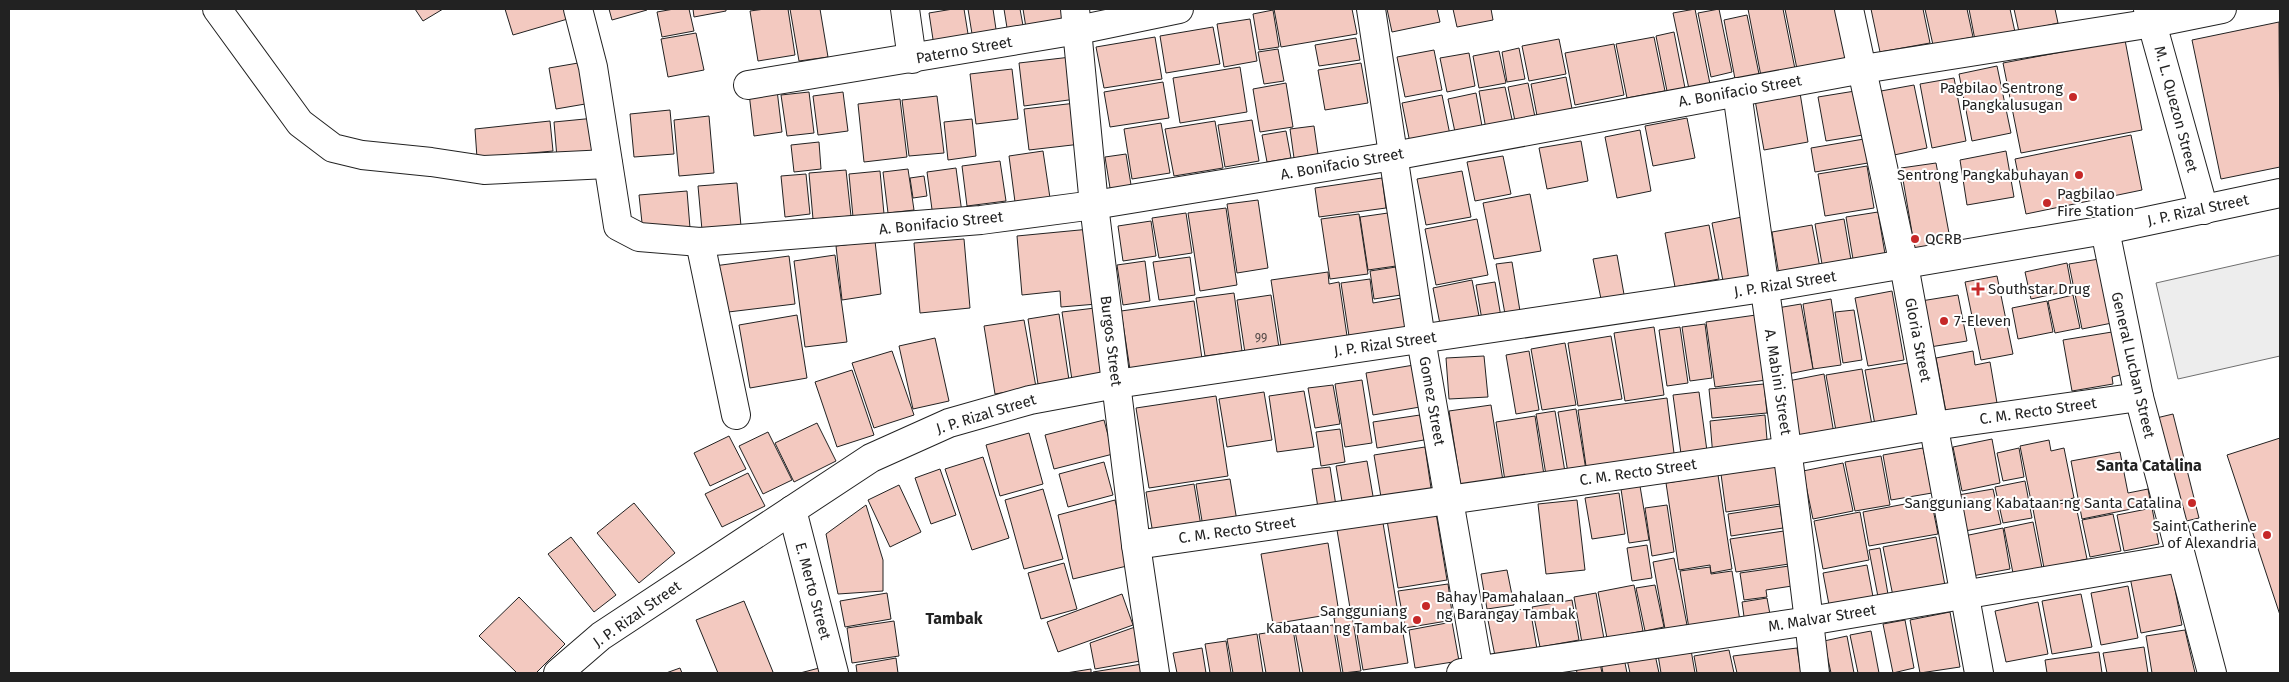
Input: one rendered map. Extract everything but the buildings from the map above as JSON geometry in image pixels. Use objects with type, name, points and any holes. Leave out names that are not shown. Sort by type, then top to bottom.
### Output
[{"type":"street","points":[[217,9],[300,123],[333,148],[362,155],[484,170],[608,164]]},
{"type":"street","name":"A. Bonifacio Street","points":[[578,9],[593,67],[618,226],[640,237],[700,242],[972,221],[1094,205],[1392,156],[2150,16],[2222,9]]},
{"type":"street","points":[[905,9],[912,59]]},
{"type":"street","name":"Paterno Street","points":[[748,85],[912,59],[1077,19],[1179,9]]},
{"type":"street","name":"Gomez Street","points":[[1371,9],[1420,339],[1449,499],[1473,672]]},
{"type":"street","name":"Gloria Street","points":[[1849,9],[1904,265],[1979,673]]},
{"type":"street","name":"M. L. Quezon Street","points":[[2150,16],[2204,210]]},
{"type":"street","name":"Burgos Street","points":[[1077,19],[1094,205],[1136,545],[1155,673]]},
{"type":"street","name":"A. Mabini Street","points":[[1737,92],[1763,288],[1788,451],[1815,673]]},
{"type":"street","name":"J. P. Rizal Street","points":[[558,673],[601,636],[871,458],[949,423],[1030,400],[1116,384],[1763,288],[1904,265],[2105,230],[2280,193]]},
{"type":"street","name":"General Lucban Street","points":[[2105,230],[2139,398],[2212,673]]},
{"type":"street","points":[[700,242],[736,415]]},
{"type":"street","name":"C. M. Recto Street","points":[[1136,545],[1788,451],[1934,426],[2139,398]]},
{"type":"street","name":"E. Merto Street","points":[[792,510],[834,673]]},
{"type":"street","name":"M. Malvar Street","points":[[1473,672],[1809,621],[2181,558]]},
{"type":"shaded area","points":[[2280,255],[2280,356],[2178,379],[2156,283]]},
{"type":"place","name":"Pagbilao Sentrong Pangkalusugan","points":[[2073,97]]},
{"type":"place","name":"Sentrong Pangkabuhayan","points":[[2079,175]]},
{"type":"place","name":"Pagbilao Fire Station","points":[[2047,203]]},
{"type":"place","name":"QCRB","points":[[1915,239]]},
{"type":"place","name":"Southstar Drug","points":[[1978,289]]},
{"type":"place","name":"7-Eleven","points":[[1944,321]]},
{"type":"place","name":"Sangguniang Kabataan ng Santa Catalina","points":[[2192,503]]},
{"type":"place","name":"Saint Catherine of Alexandria","points":[[2267,535]]},
{"type":"place","name":"Bahay Pamahalaan ng Barangay Tambak","points":[[1426,606]]},
{"type":"place","name":"Sangguniang Kabataan ng Tambak","points":[[1417,620]]},
{"type":"district","name":"Santa Catalina","points":[[2149,465]]},
{"type":"district","name":"Tambak","points":[[954,618]]}]
